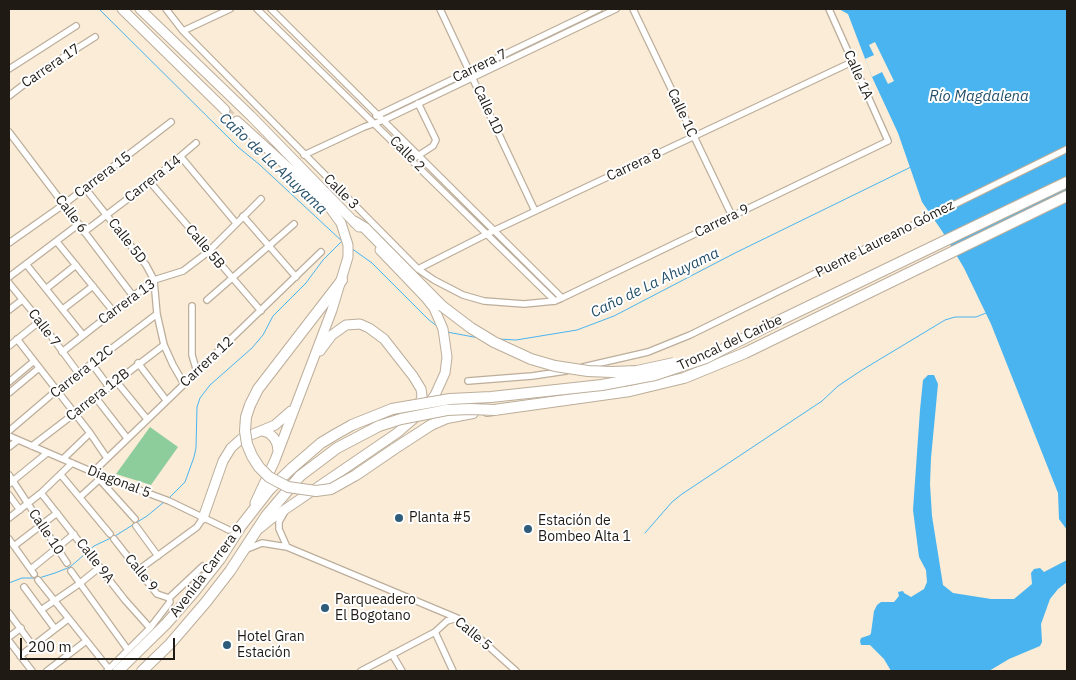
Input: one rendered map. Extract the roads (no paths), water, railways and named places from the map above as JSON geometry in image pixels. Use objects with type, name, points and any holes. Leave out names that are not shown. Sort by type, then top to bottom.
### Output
[{"type":"highway","name":"Troncal del Caribe","points":[[292,468],[321,443],[336,434],[352,425],[392,409],[450,399],[492,397],[602,385],[655,376],[706,358],[768,326],[1067,182]]},
{"type":"highway","name":"Troncal del Caribe","points":[[300,476],[318,461],[350,440],[379,426],[401,419],[446,410],[495,410],[630,391],[684,378],[745,353],[1067,196]]},
{"type":"highway","points":[[355,222],[365,228],[442,306],[482,335],[518,354],[560,367],[599,372],[637,371],[670,364],[704,353],[768,326]]},
{"type":"highway","points":[[342,280],[258,390],[250,405],[245,424],[246,437],[252,456],[269,477],[294,489],[316,491],[331,489],[344,483],[431,425],[447,418],[495,410]]},
{"type":"highway","name":"Avenida Carrera 9","points":[[111,670],[166,624],[220,559],[241,526],[269,490],[292,468]]},
{"type":"highway","name":"Avenida Carrera 9","points":[[142,671],[187,625],[206,602],[266,516],[300,476]]},
{"type":"main road","points":[[122,9],[225,110]]},
{"type":"main road","points":[[140,9],[251,116],[426,298],[434,308],[446,339],[445,373],[426,408],[397,433],[271,519],[252,535]]},
{"type":"main road","points":[[237,121],[324,201],[336,215],[346,234],[348,245],[348,257],[342,280],[296,405],[254,506],[241,526]]},
{"type":"main road","points":[[312,362],[337,330],[346,324],[360,324],[369,328],[384,339],[421,389],[421,403],[417,416]]},
{"type":"main road","points":[[203,518],[223,461],[231,448],[241,439],[281,420],[296,405]]},
{"type":"main road","points":[[262,430],[274,438],[278,452]]},
{"type":"street","name":"Calle 3","points":[[166,9],[183,32],[418,269],[434,280],[463,295],[484,301],[516,304],[555,301]]},
{"type":"street","points":[[183,32],[230,9]]},
{"type":"street","name":"Calle 2","points":[[258,9],[413,160],[562,298]]},
{"type":"street","name":"Calle 2","points":[[271,9],[384,120],[555,301]]},
{"type":"street","name":"Calle 1D","points":[[440,9],[535,211]]},
{"type":"street","name":"Carrera 7","points":[[373,121],[384,120],[599,9]]},
{"type":"street","name":"Carrera 7","points":[[304,155],[364,127],[379,115],[616,9]]},
{"type":"street","name":"Calle 1C","points":[[633,9],[732,216]]},
{"type":"street","name":"Calle 1A","points":[[829,9],[888,140]]},
{"type":"street","points":[[9,69],[76,26]]},
{"type":"street","name":"Carrera 17","points":[[9,96],[40,72],[95,37]]},
{"type":"street","name":"Carrera 8","points":[[418,269],[535,211],[852,62]]},
{"type":"street","points":[[413,160],[433,146],[436,140],[418,103]]},
{"type":"street","name":"Carrera 15","points":[[9,243],[64,204],[171,122]]},
{"type":"street","name":"Calle 6","points":[[9,132],[133,296]]},
{"type":"street","name":"Carrera 9","points":[[555,301],[888,140]]},
{"type":"street","name":"Carrera 14","points":[[84,232],[150,182],[196,143]]},
{"type":"street","name":"Puente Laureano Gómez","points":[[470,381],[532,376],[590,366],[648,352],[675,342],[1067,149]]},
{"type":"street","points":[[181,157],[236,223]]},
{"type":"street","name":"Calle 5B","points":[[150,182],[260,311]]},
{"type":"street","name":"Calle 5D","points":[[85,188],[146,266],[154,280],[157,314],[164,345],[172,365],[184,384]]},
{"type":"street","name":"Carrera 13","points":[[62,352],[154,280],[184,271],[208,252],[261,199]]},
{"type":"street","points":[[243,216],[296,277]]},
{"type":"street","points":[[9,277],[79,224]]},
{"type":"street","points":[[207,300],[294,224]]},
{"type":"street","points":[[57,242],[113,312]]},
{"type":"street","name":"Carrera 12","points":[[92,472],[321,252]]},
{"type":"street","points":[[26,264],[83,335]]},
{"type":"street","points":[[46,288],[76,265]]},
{"type":"street","name":"Calle 7","points":[[9,284],[40,321],[79,374]]},
{"type":"street","points":[[63,309],[93,286]]},
{"type":"street","points":[[9,310],[22,300]]},
{"type":"street","points":[[192,306],[192,355],[197,372]]},
{"type":"street","name":"Carrera 12C","points":[[9,431],[57,390],[157,314]]},
{"type":"street","points":[[9,346],[40,321]]},
{"type":"street","points":[[17,339],[107,458]]},
{"type":"street","name":"Carrera 12B","points":[[32,446],[96,398],[138,363],[164,345]]},
{"type":"street","points":[[9,382],[34,361]]},
{"type":"street","points":[[138,363],[166,400]]},
{"type":"street","points":[[92,364],[110,386]]},
{"type":"street","points":[[9,393],[39,368]]},
{"type":"street","points":[[116,381],[147,419]]},
{"type":"street","points":[[96,398],[127,438]]},
{"type":"street","points":[[63,459],[90,434]]},
{"type":"street","name":"Diagonal 5","points":[[9,436],[92,472],[101,478],[166,500],[228,530]]},
{"type":"street","points":[[9,448],[18,440]]},
{"type":"street","points":[[10,480],[47,452]]},
{"type":"street","points":[[9,518],[28,505],[72,463]]},
{"type":"street","name":"Calle 9","points":[[61,475],[138,571],[159,595],[164,595],[170,600]]},
{"type":"street","points":[[80,498],[101,478],[135,519]]},
{"type":"street","name":"Calle 10","points":[[10,480],[67,563]]},
{"type":"street","name":"Calle 9A","points":[[41,493],[125,600],[150,628]]},
{"type":"street","points":[[9,495],[20,510]]},
{"type":"street","points":[[287,547],[281,536],[279,522],[281,515],[290,506]]},
{"type":"street","points":[[14,546],[57,513]]},
{"type":"street","points":[[138,571],[197,527],[203,518]]},
{"type":"street","points":[[136,526],[158,556]]},
{"type":"street","points":[[34,574],[57,548],[74,534]]},
{"type":"street","points":[[9,539],[68,619],[111,670],[150,628],[170,600],[203,566]]},
{"type":"street","name":"Calle 5","points":[[242,552],[256,544],[262,543],[287,547],[457,618],[516,671]]},
{"type":"street","points":[[41,610],[100,567]]},
{"type":"street","name":"Calle 10","points":[[71,571],[128,650]]},
{"type":"street","points":[[24,587],[55,629]]},
{"type":"street","points":[[9,613],[33,646]]},
{"type":"street","points":[[361,671],[434,632],[447,621],[457,618]]},
{"type":"street","points":[[20,656],[68,619]]},
{"type":"street","points":[[9,637],[21,628]]},
{"type":"street","points":[[434,632],[453,671]]},
{"type":"street","points":[[9,641],[32,671]]},
{"type":"street","points":[[47,671],[86,641]]},
{"type":"street","points":[[392,654],[402,671]]},
{"type":"water","name":"Río Magdalena","points":[[839,9],[1067,9],[1067,530],[1059,519],[1058,493],[991,324],[964,268],[922,202],[898,133],[872,77],[848,14]]},
{"type":"water","points":[[928,375],[934,375],[938,384],[930,484],[932,516],[943,585],[953,593],[991,599],[1014,599],[1032,584],[1031,573],[1034,569],[1040,568],[1044,572],[1067,560],[1067,582],[1050,599],[1041,624],[1042,642],[1040,646],[1009,659],[989,671],[891,671],[884,659],[870,645],[861,645],[860,641],[861,638],[871,633],[874,611],[877,605],[881,602],[894,602],[899,596],[898,592],[903,591],[911,597],[924,589],[927,582],[926,570],[919,557],[913,510],[923,380]]},
{"type":"waterway","name":"Caño de La Ahuyama","points":[[99,9],[238,147],[344,243]]},
{"type":"waterway","name":"Caño de La Ahuyama","points":[[498,339],[516,340],[577,330],[614,316],[735,253],[911,167]]},
{"type":"waterway","points":[[169,498],[185,482],[194,457],[197,407],[200,398],[210,385],[252,348],[263,335],[273,316],[306,283],[323,260],[341,242]]},
{"type":"waterway","name":"Caño de La Ahuyama","points":[[351,248],[372,263],[437,326]]},
{"type":"waterway","points":[[645,533],[672,502],[682,494],[822,401],[838,386],[862,370],[945,320],[955,317],[976,317],[986,313]]},
{"type":"waterway","name":"Caño de La Ahuyama","points":[[447,332],[479,338]]},
{"type":"waterway","points":[[88,551],[147,516],[164,502]]},
{"type":"waterway","points":[[9,583],[22,578],[39,578],[55,573],[70,567],[85,554]]},
{"type":"tunnel","points":[[225,110],[237,121]]},
{"type":"place","name":"Planta #5","points":[[399,518]]},
{"type":"place","name":"Estación de Bombeo Alta 1","points":[[528,529]]},
{"type":"place","name":"Parqueadero El Bogotano","points":[[325,608]]},
{"type":"place","name":"Hotel Gran Estación","points":[[227,645]]}]
